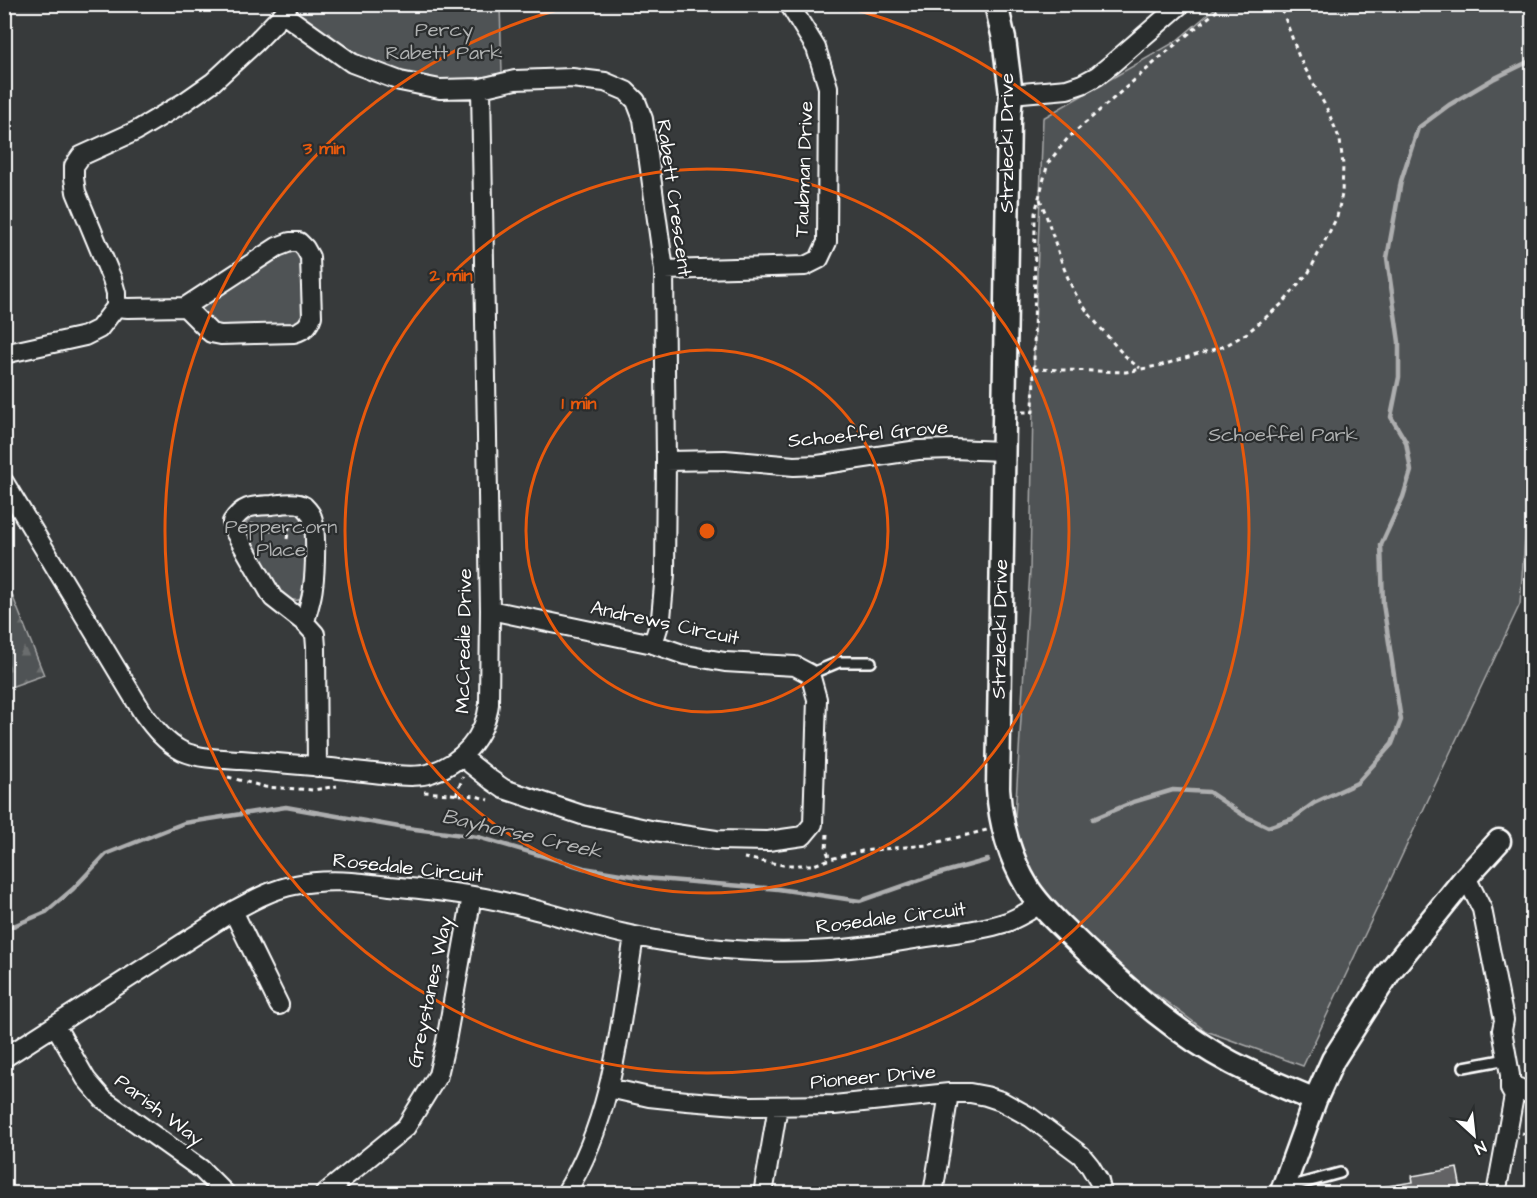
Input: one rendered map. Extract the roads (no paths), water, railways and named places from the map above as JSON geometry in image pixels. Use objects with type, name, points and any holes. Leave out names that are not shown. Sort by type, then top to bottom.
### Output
[{"type":"street","name":"Taubman Drive","points":[[664,270],[805,266],[819,259],[827,242],[828,87],[816,48],[789,4]]},
{"type":"street","name":"Strzlecki Drive","points":[[996,4],[1004,39],[1011,94],[1002,451],[998,788],[1004,827],[1014,857],[1028,887],[1040,904],[1149,1007],[1188,1036],[1231,1062],[1315,1100]]},
{"type":"street","points":[[1011,94],[1067,89],[1082,84],[1097,76],[1181,4]]},
{"type":"street","name":"Rabett Crescent","points":[[286,9],[352,63],[400,81],[440,89],[482,87],[515,80],[572,78],[605,82],[626,91],[636,101],[643,119],[664,270],[665,574],[661,618],[653,644]]},
{"type":"street","points":[[4,354],[85,336],[99,329],[116,307],[116,293],[112,279],[76,192],[74,166],[81,156],[136,131],[213,82],[254,44],[286,9]]},
{"type":"street","name":"McCredie Drive","points":[[4,482],[150,723],[168,741],[182,750],[210,758],[422,776],[463,765],[488,717],[489,704],[490,610],[482,87]]},
{"type":"street","points":[[116,307],[185,307],[277,247],[290,242],[299,242],[310,257],[312,316],[310,323],[302,330],[294,333],[221,335],[211,333],[185,307]]},
{"type":"street","name":"Schoeffel Grove","points":[[666,461],[724,460],[794,466],[818,465],[918,450],[1002,451]]},
{"type":"street","points":[[306,623],[315,574],[314,530],[310,514],[302,505],[248,507],[236,515],[232,522],[235,532],[273,598],[306,623],[315,634],[317,766]]},
{"type":"street","name":"Andrews Circuit","points":[[490,610],[653,644],[685,655],[725,662],[795,666],[810,674]]},
{"type":"street","points":[[463,765],[504,789],[582,815],[655,831],[716,840],[768,841],[803,836],[813,824],[817,699],[810,674]]},
{"type":"street","points":[[1282,1191],[1315,1100],[1334,1060],[1390,971],[1499,840]]},
{"type":"street","points":[[1466,877],[1482,909],[1504,1020],[1502,1030],[1510,1075],[1510,1089],[1523,1096]]},
{"type":"street","name":"Rosedale Circuit","points":[[4,1058],[233,911],[263,895],[295,885],[324,881],[353,882],[472,896],[510,903],[634,936],[724,949],[796,952],[881,945],[983,928],[1005,923],[1040,904]]},
{"type":"street","name":"Greystanes Way","points":[[324,1194],[406,1127],[438,1075],[472,896]]},
{"type":"street","points":[[233,911],[279,1005]]},
{"type":"street","points":[[565,1194],[585,1157],[609,1088],[634,936]]},
{"type":"street","points":[[1497,1194],[1523,1096],[1519,1089],[1510,1028],[1504,1020]]},
{"type":"street","name":"Parish Way","points":[[55,1025],[86,1079],[103,1099],[201,1169],[226,1194]]},
{"type":"street","name":"Pioneer Drive","points":[[609,1088],[649,1097],[722,1104],[778,1106],[834,1105],[949,1093],[986,1096],[1001,1101],[1030,1117],[1081,1155],[1099,1181],[1102,1194]]},
{"type":"street","points":[[933,1194],[949,1093]]},
{"type":"street","points":[[763,1194],[778,1106]]},
{"type":"lane","points":[[810,674],[839,662],[871,662]]},
{"type":"lane","points":[[1464,1067],[1507,1059]]},
{"type":"lane","points":[[1282,1191],[1340,1173]]},
{"type":"waterway","name":"Bayhorse Creek","points":[[1093,819],[1133,802],[1173,790],[1209,792],[1243,815],[1268,827],[1292,819],[1314,803],[1357,783],[1392,744],[1401,720],[1383,604],[1381,545],[1403,497],[1411,471],[1406,442],[1391,417],[1399,377],[1399,342],[1387,258],[1401,181],[1418,128],[1449,105],[1493,79],[1532,60]]},
{"type":"waterway","name":"Bayhorse Creek","points":[[4,930],[46,912],[73,889],[106,854],[184,823],[286,807],[399,827],[478,837],[584,868],[645,878],[778,889],[860,901],[934,875],[988,860]]},
{"type":"park label","name":"Percy Rabett Park","points":[[444,42]]},
{"type":"park label","name":"Schoeffel Park","points":[[1283,435]]},
{"type":"park label","name":"Peppercorn Place","points":[[281,538]]}]
